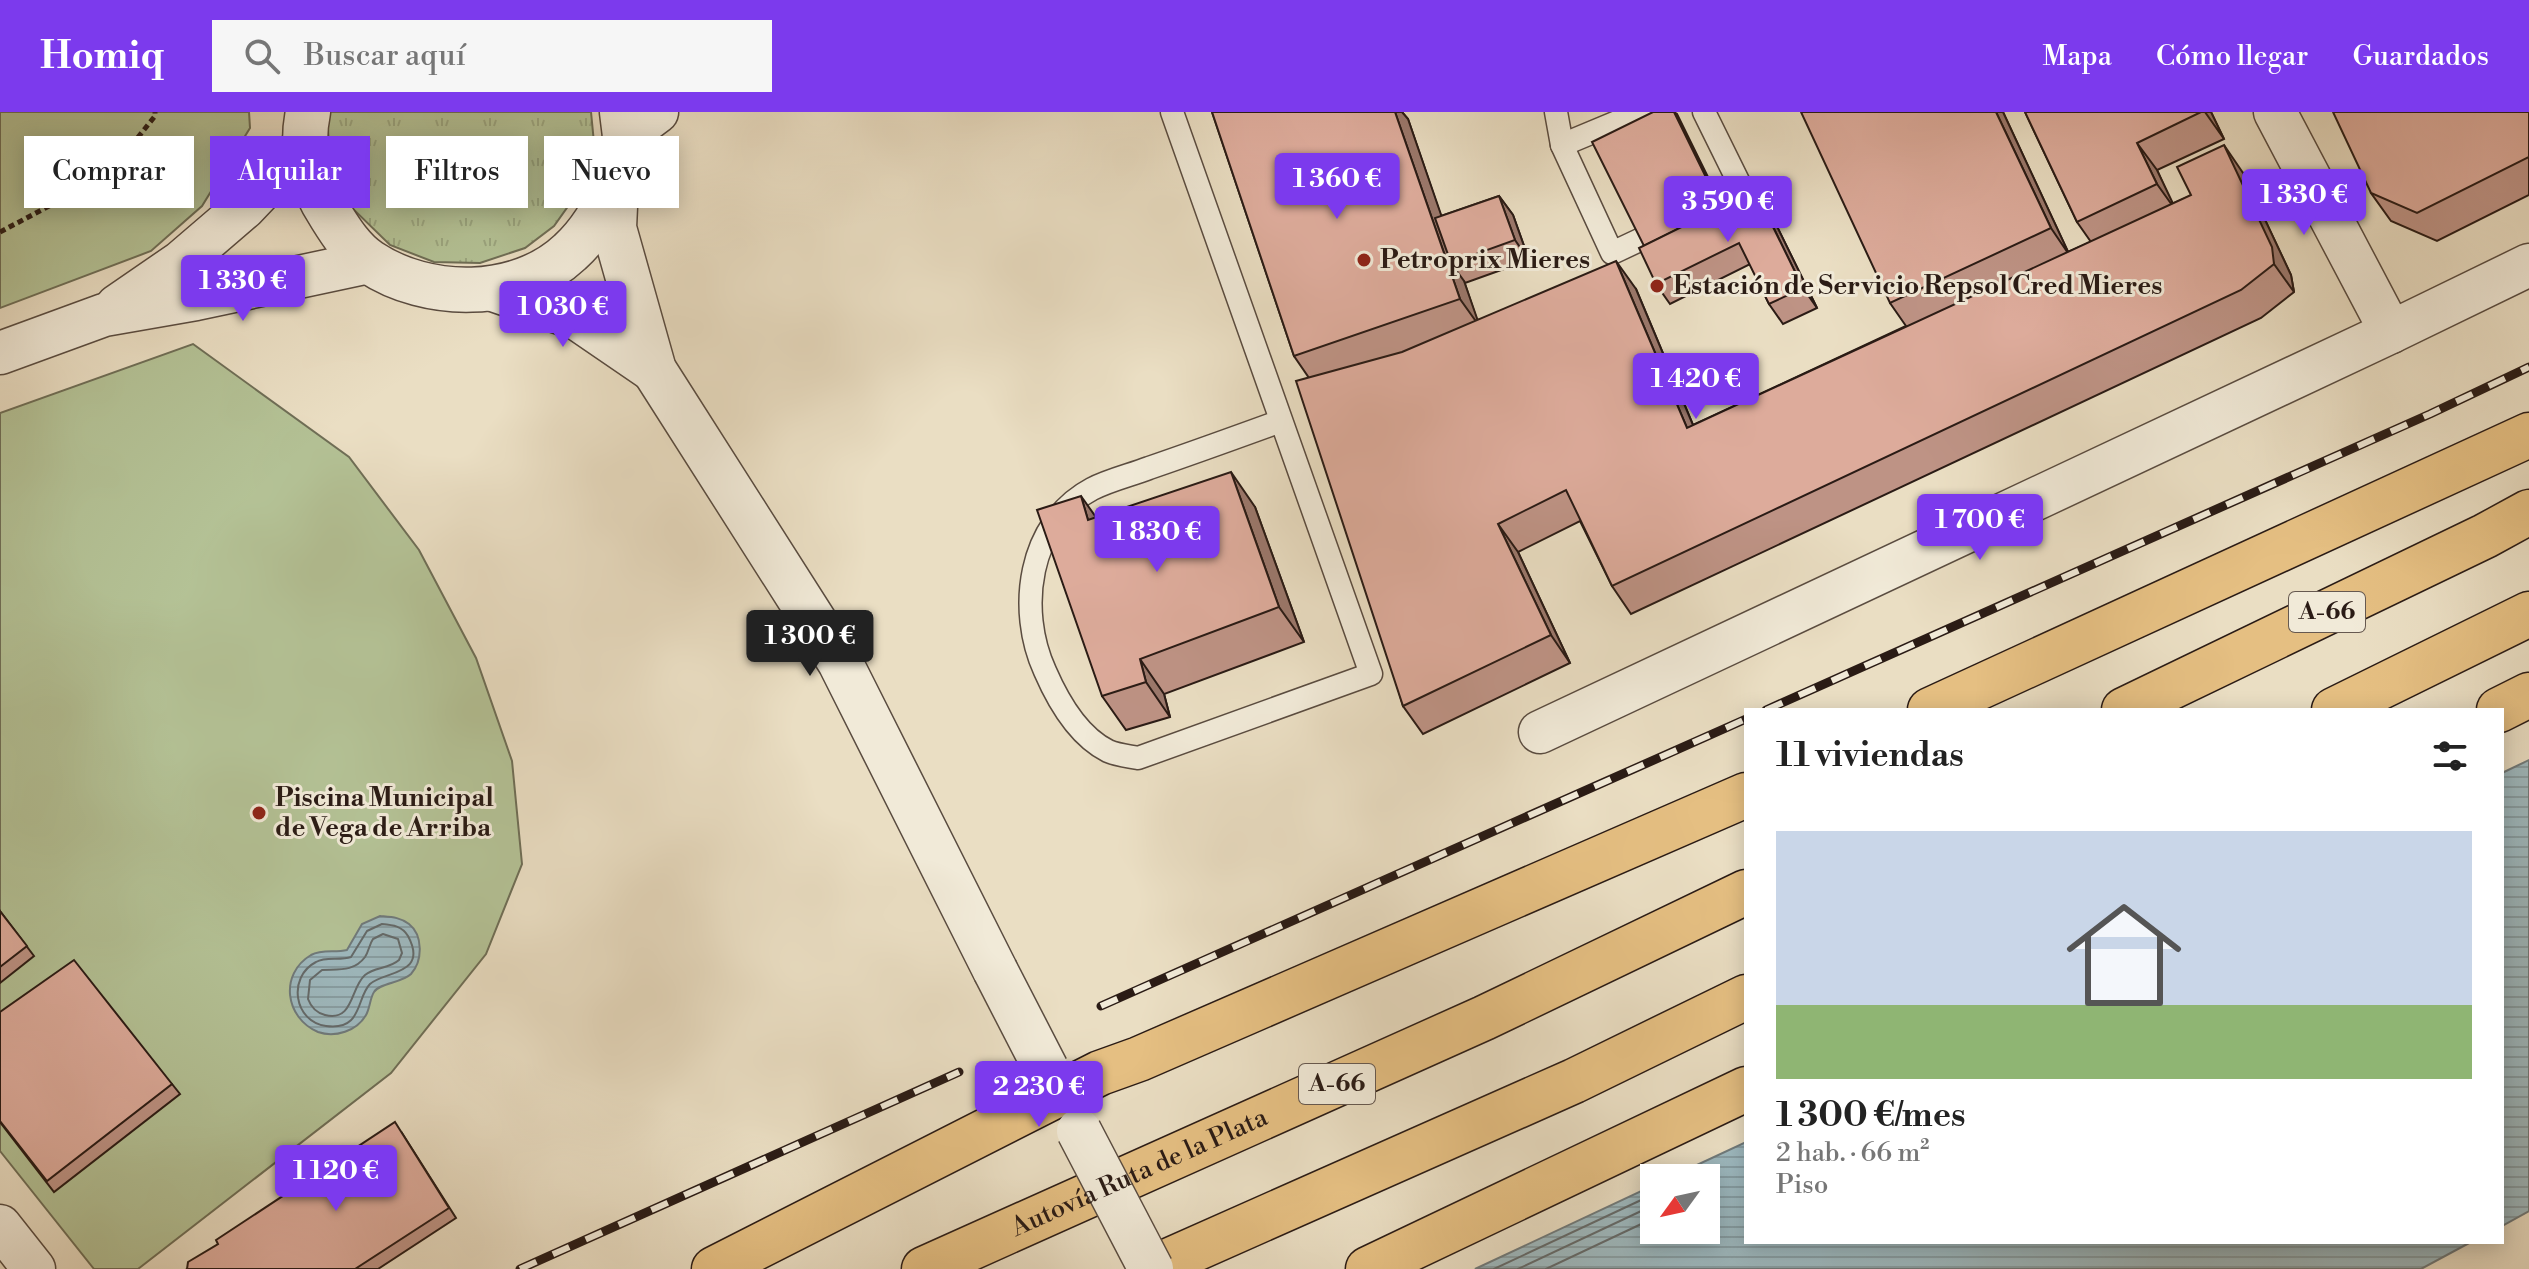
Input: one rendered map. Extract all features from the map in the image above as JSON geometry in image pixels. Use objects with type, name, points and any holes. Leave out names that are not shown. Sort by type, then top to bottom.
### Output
[{"type":"highway","points":[[1934,708],[2529,435]]},
{"type":"highway","name":"A-66","points":[[2128,708],[2529,512]]},
{"type":"highway","points":[[2338,708],[2529,614]]},
{"type":"highway","points":[[2503,708],[2529,695]]},
{"type":"highway","points":[[714,1269],[1061,1098],[1100,1073],[1139,1059],[1744,796]]},
{"type":"highway","name":"Autovía Ruta de la Plata","points":[[924,1269],[1484,1018],[1744,893]]},
{"type":"highway","points":[[1150,1269],[1574,1081],[1744,998]]},
{"type":"highway","points":[[1368,1269],[1744,1090]]},
{"type":"street","points":[[2275,112],[2391,332]]},
{"type":"street","points":[[305,123],[311,181],[345,238],[369,262],[396,275],[443,290],[493,289],[533,277],[569,254],[596,223],[604,208]]},
{"type":"street","points":[[104,315],[181,262],[244,208],[305,123]]},
{"type":"street","points":[[615,208],[614,228],[654,370],[840,662],[1150,1269]]},
{"type":"street","points":[[0,353],[104,315],[369,262]]},
{"type":"street","points":[[1540,732],[2529,265]]},
{"type":"street","points":[[493,289],[578,318],[654,370]]},
{"type":"street","points":[[2,1231],[34,1269]]},
{"type":"lane","points":[[1172,112],[1371,674],[1138,758],[1110,752],[1090,739],[1070,717],[1035,649],[1029,593],[1046,532],[1062,511],[1092,489],[1281,421]]},
{"type":"lane","points":[[1556,112],[1562,145],[1612,253],[1743,191],[1704,112]]},
{"type":"lane","points":[[1562,145],[1641,112]]},
{"type":"path","points":[[0,232],[108,175],[155,112]]},
{"type":"green space","points":[[0,112],[249,112],[250,128],[245,136],[210,136],[210,193],[202,206],[151,251],[0,308]]},
{"type":"green space","points":[[327,112],[591,112],[593,136],[544,136],[544,208],[567,208],[554,226],[525,248],[480,263],[434,262],[390,245],[352,208],[370,208],[370,136],[328,136]]},
{"type":"green space","name":"Piscina Municipal de Vega de Arriba","points":[[193,344],[349,457],[419,550],[476,658],[512,761],[522,864],[486,954],[391,1073],[138,1269],[94,1269],[0,1151],[0,413]]},
{"type":"water","points":[[2529,760],[2529,1211],[2504,1225],[2504,772]]},
{"type":"water","points":[[380,916],[402,920],[414,929],[420,948],[415,969],[407,977],[377,989],[366,1015],[351,1029],[338,1033],[318,1032],[298,1017],[293,1006],[290,984],[294,973],[311,955],[347,950],[362,924]]},
{"type":"water","points":[[1744,1143],[1744,1244],[2467,1244],[2421,1269],[1475,1269],[1640,1192],[1640,1244],[1720,1244],[1720,1164],[1699,1164]]},
{"type":"building","name":"Petroprix Mieres","points":[[1212,112],[1395,112],[1460,299],[1294,356]]},
{"type":"building","points":[[1653,112],[1674,112],[1721,208],[1644,246],[1592,142]]},
{"type":"building","points":[[1801,112],[1996,112],[2051,228],[1890,303]]},
{"type":"building","points":[[2025,112],[2201,112],[2137,143],[2157,184],[2077,222]]},
{"type":"building","points":[[2333,112],[2529,112],[2529,157],[2417,213],[2371,193]]},
{"type":"building","points":[[2224,145],[2272,247],[2274,264],[2241,290],[1612,586],[1566,490],[1498,524],[1551,635],[1403,706],[1296,381],[1402,352],[1616,261],[1687,428],[2191,195],[2177,167]]},
{"type":"building","points":[[1750,180],[1803,288],[1769,304],[1739,243],[1656,284],[1639,248],[1722,207],[1717,196]]},
{"type":"building","points":[[1499,196],[1515,240],[1451,263],[1435,218]]},
{"type":"building","points":[[1231,472],[1279,607],[1140,659],[1146,682],[1102,696],[1037,510],[1081,496],[1088,520]]},
{"type":"building","points":[[0,911],[27,946],[0,967]]},
{"type":"building","points":[[74,960],[172,1084],[47,1181],[0,1121],[0,1012]]},
{"type":"building","points":[[395,1122],[449,1208],[355,1269],[187,1269],[188,1262],[218,1244],[216,1240]]},
{"type":"railway","points":[[1770,708],[2529,367]]},
{"type":"railway","points":[[1101,1006],[1744,720]]},
{"type":"railway","points":[[520,1269],[959,1072]]},
{"type":"place","name":"Petroprix Mieres","points":[[1364,260]]},
{"type":"place","name":"Estación de Servicio Repsol Cred Mieres","points":[[1657,286]]},
{"type":"place","name":"Piscina Municipal de Vega de Arriba","points":[[259,813]]}]
